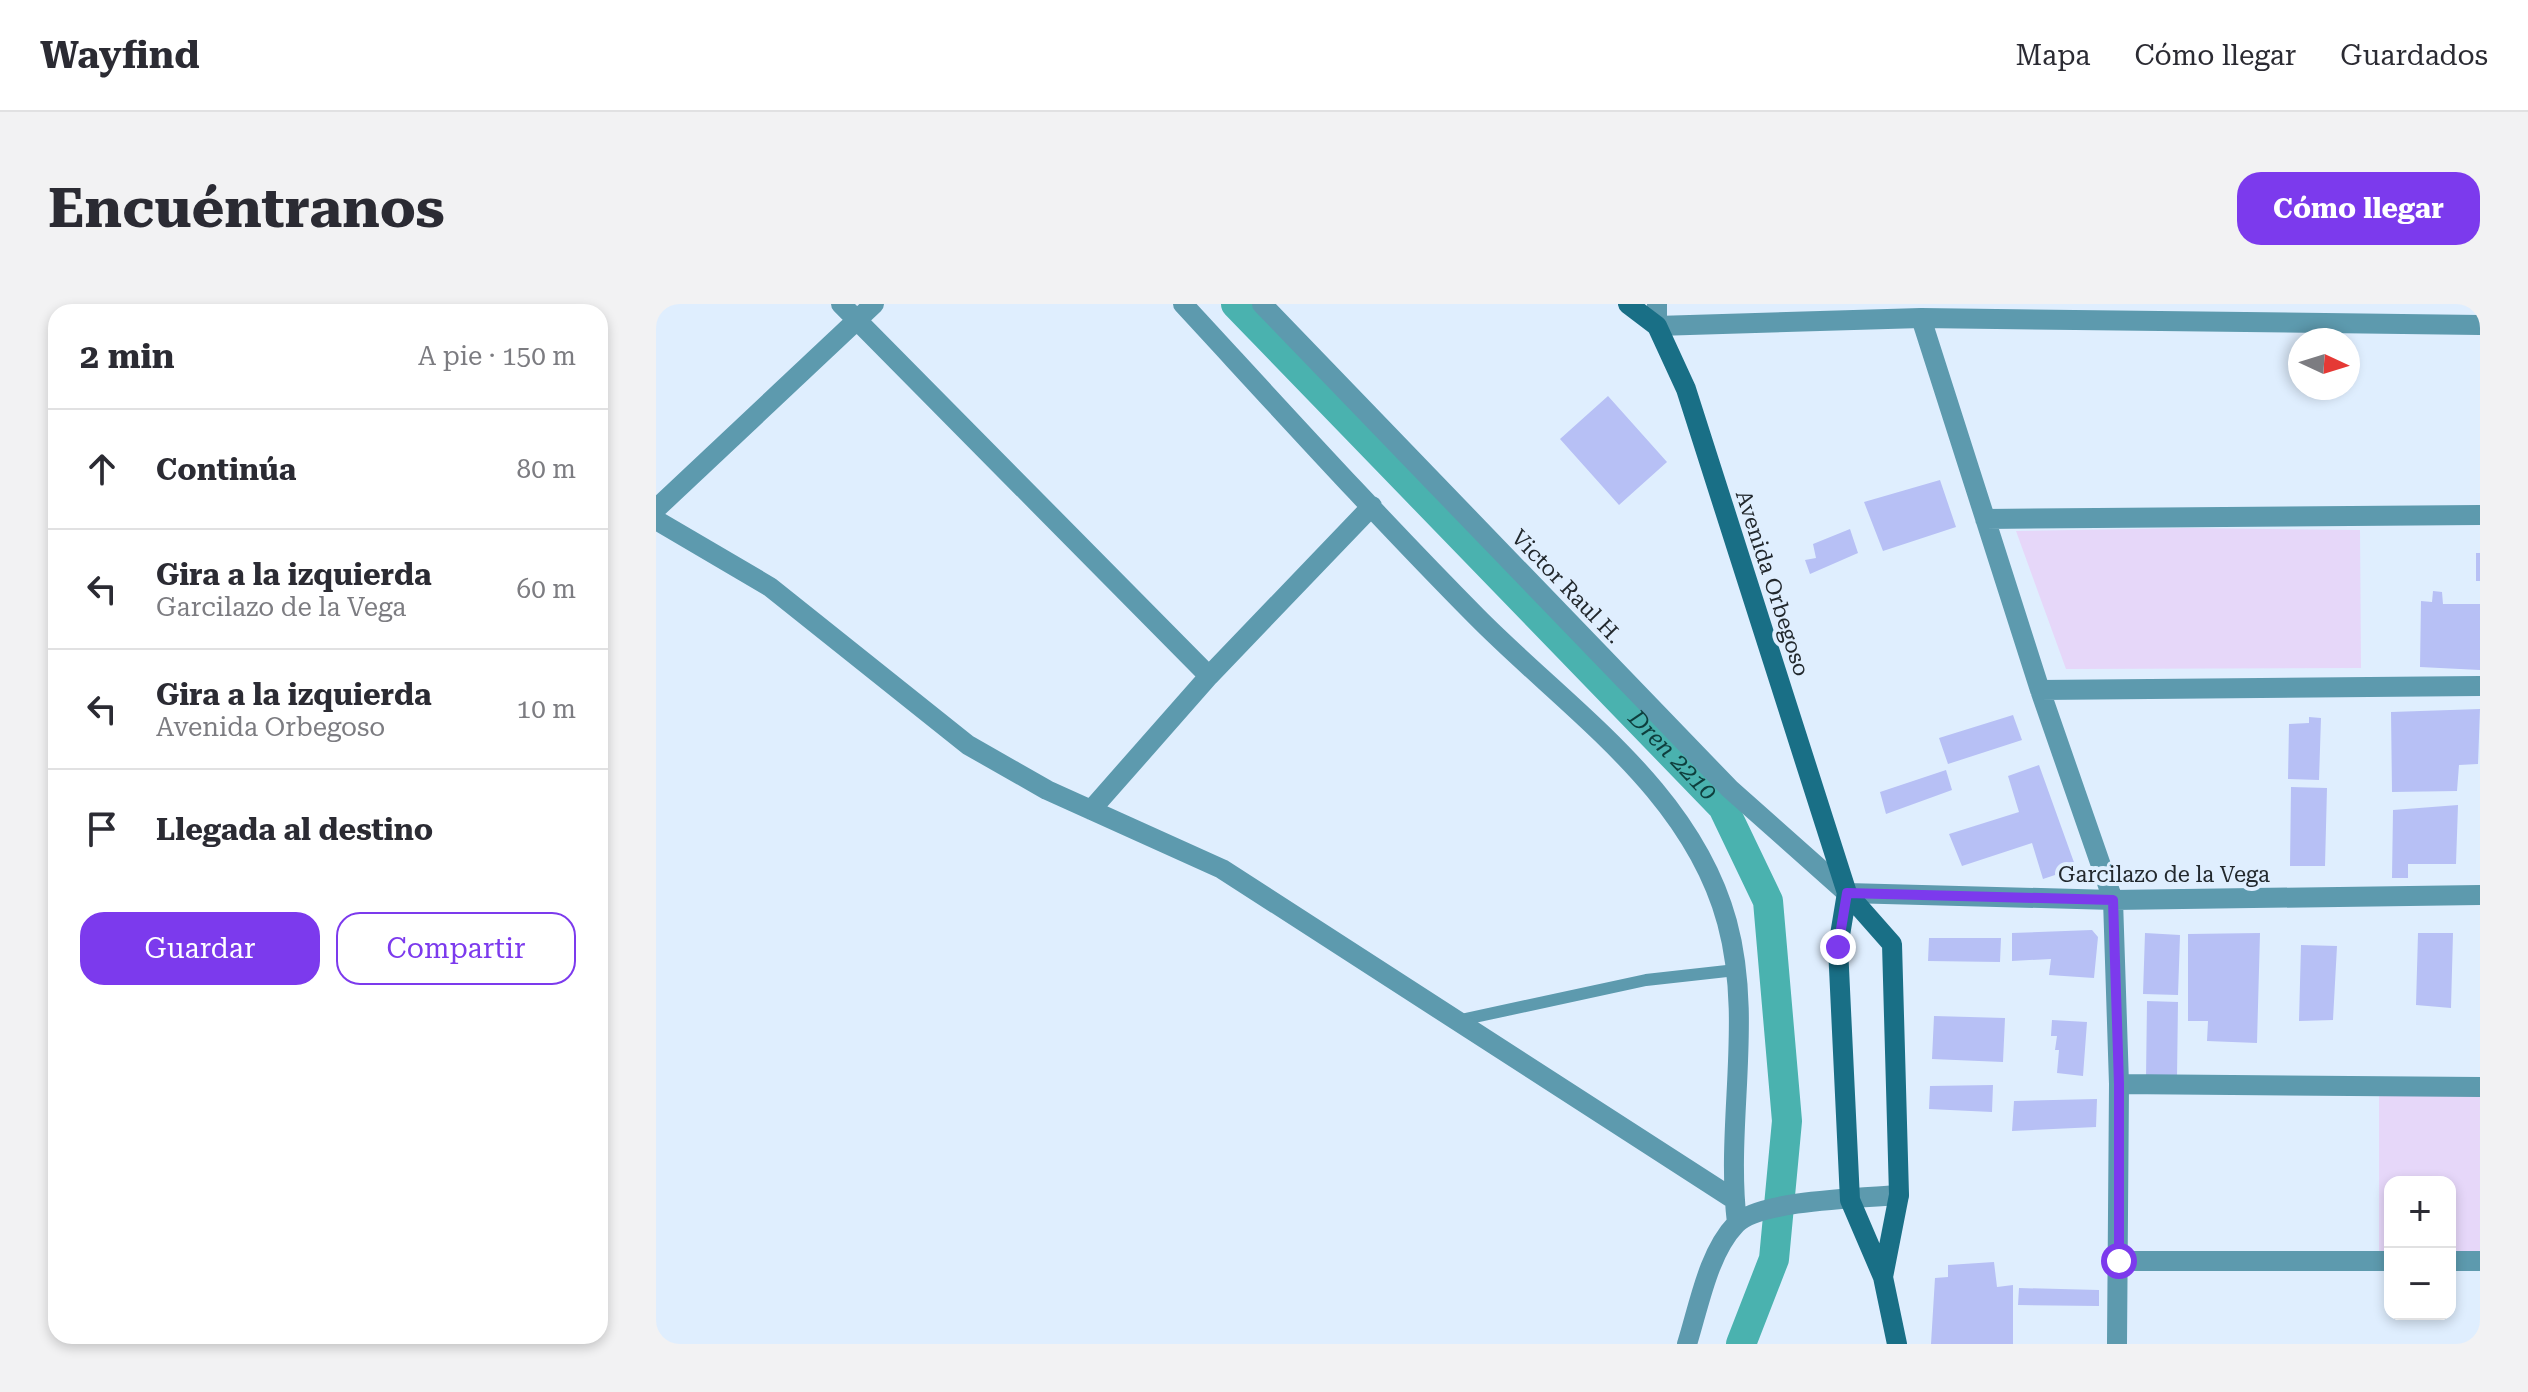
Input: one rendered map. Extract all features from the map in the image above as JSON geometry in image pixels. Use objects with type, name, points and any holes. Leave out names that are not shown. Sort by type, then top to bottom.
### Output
[{"type":"main road","name":"Avenida Orbegoso","points":[[1628,304],[1657,326],[1686,389],[1847,893],[1892,944],[1899,1195],[1883,1277]]},
{"type":"main road","name":"Avenida Orbegoso","points":[[1847,893],[1838,947],[1850,1200],[1883,1277],[1897,1344]]},
{"type":"street","points":[[841,304],[1209,676]]},
{"type":"street","points":[[656,509],[874,304]]},
{"type":"street","points":[[1183,304],[1477,618],[1661,794],[1693,840],[1718,893],[1736,970],[1740,1075],[1735,1200],[1737,1223]]},
{"type":"street","name":"Victor Raul H.","points":[[1262,304],[1730,789],[1847,893]]},
{"type":"street","points":[[1657,304],[1657,326],[2202,313],[2480,325]]},
{"type":"street","points":[[1921,318],[2040,690],[2113,900],[2119,1084],[2117,1344]]},
{"type":"street","points":[[1091,810],[1209,676],[1372,506]]},
{"type":"street","points":[[1985,519],[2480,515]]},
{"type":"street","points":[[656,520],[770,587],[968,745],[1047,790],[1222,869],[1453,1021],[1735,1200]]},
{"type":"street","points":[[2040,690],[2480,686]]},
{"type":"street","name":"Garcilazo de la Vega","points":[[1847,893],[2113,900],[2480,895]]},
{"type":"street","points":[[2119,1084],[2480,1087]]},
{"type":"street","points":[[1687,1344],[1719,1250],[1737,1223],[1763,1208],[1899,1195]]},
{"type":"street","points":[[2119,1261],[2384,1261]]},
{"type":"street","points":[[2456,1261],[2480,1261]]},
{"type":"lane","points":[[1453,1021],[1646,980],[1736,970]]},
{"type":"shaded area","points":[[2188,528],[2360,530],[2361,668],[2066,669],[2016,531]]},
{"type":"shaded area","points":[[2379,1086],[2480,1087],[2480,1261],[2456,1261],[2456,1176],[2384,1176],[2384,1261],[2379,1261]]},
{"type":"building","points":[[1608,396],[1667,462],[1619,505],[1560,439]]},
{"type":"building","points":[[1940,480],[1956,527],[1883,551],[1864,502]]},
{"type":"building","points":[[1850,529],[1858,553],[1810,574],[1805,560],[1816,558],[1813,544]]},
{"type":"building","points":[[2476,553],[2480,553],[2480,581],[2476,581]]},
{"type":"building","points":[[2433,591],[2442,592],[2443,604],[2480,604],[2480,670],[2420,667],[2421,601],[2432,602]]},
{"type":"building","points":[[2480,709],[2478,764],[2459,765],[2457,791],[2392,792],[2391,712]]},
{"type":"building","points":[[2013,715],[2022,740],[1948,764],[1939,738]]},
{"type":"building","points":[[2309,717],[2321,718],[2319,780],[2288,779],[2289,724],[2309,723]]},
{"type":"building","points":[[2039,765],[2076,868],[2043,879],[2032,843],[1962,866],[1949,834],[2019,812],[2008,776]]},
{"type":"building","points":[[1946,770],[1952,790],[1886,814],[1880,792]]},
{"type":"building","points":[[2291,787],[2327,788],[2325,866],[2290,866]]},
{"type":"building","points":[[2458,805],[2456,864],[2408,864],[2408,878],[2392,878],[2393,810]]},
{"type":"building","points":[[2092,930],[2098,937],[2094,978],[2049,975],[2051,959],[2012,961],[2012,933]]},
{"type":"building","points":[[2145,933],[2180,935],[2178,995],[2143,994]]},
{"type":"building","points":[[2260,933],[2257,1043],[2207,1041],[2208,1021],[2188,1021],[2188,934]]},
{"type":"building","points":[[2418,933],[2453,933],[2451,1008],[2416,1005]]},
{"type":"building","points":[[1929,938],[2001,938],[2000,962],[1928,961]]},
{"type":"building","points":[[2301,945],[2337,946],[2333,1020],[2299,1021]]},
{"type":"building","points":[[2147,1001],[2178,1002],[2177,1079],[2146,1079]]},
{"type":"building","points":[[1934,1016],[2005,1018],[2003,1062],[1932,1059]]},
{"type":"building","points":[[2052,1020],[2087,1022],[2083,1076],[2057,1073],[2059,1050],[2055,1050],[2057,1036],[2051,1036]]},
{"type":"building","points":[[1993,1085],[1992,1112],[1929,1109],[1930,1086]]},
{"type":"building","points":[[2097,1099],[2096,1127],[2012,1131],[2014,1101]]},
{"type":"building","points":[[1994,1262],[1997,1287],[2013,1285],[2013,1344],[1931,1344],[1935,1278],[1948,1277],[1948,1265]]},
{"type":"building","points":[[2019,1288],[2099,1290],[2099,1306],[2018,1305]]},
{"type":"waterway","name":"Dren 2210","points":[[1236,304],[1723,807],[1768,901],[1787,1121],[1774,1259],[1741,1344]]},
{"type":"route","points":[[1838,947],[1847,893],[2113,900],[2119,1084],[2119,1261]]}]
